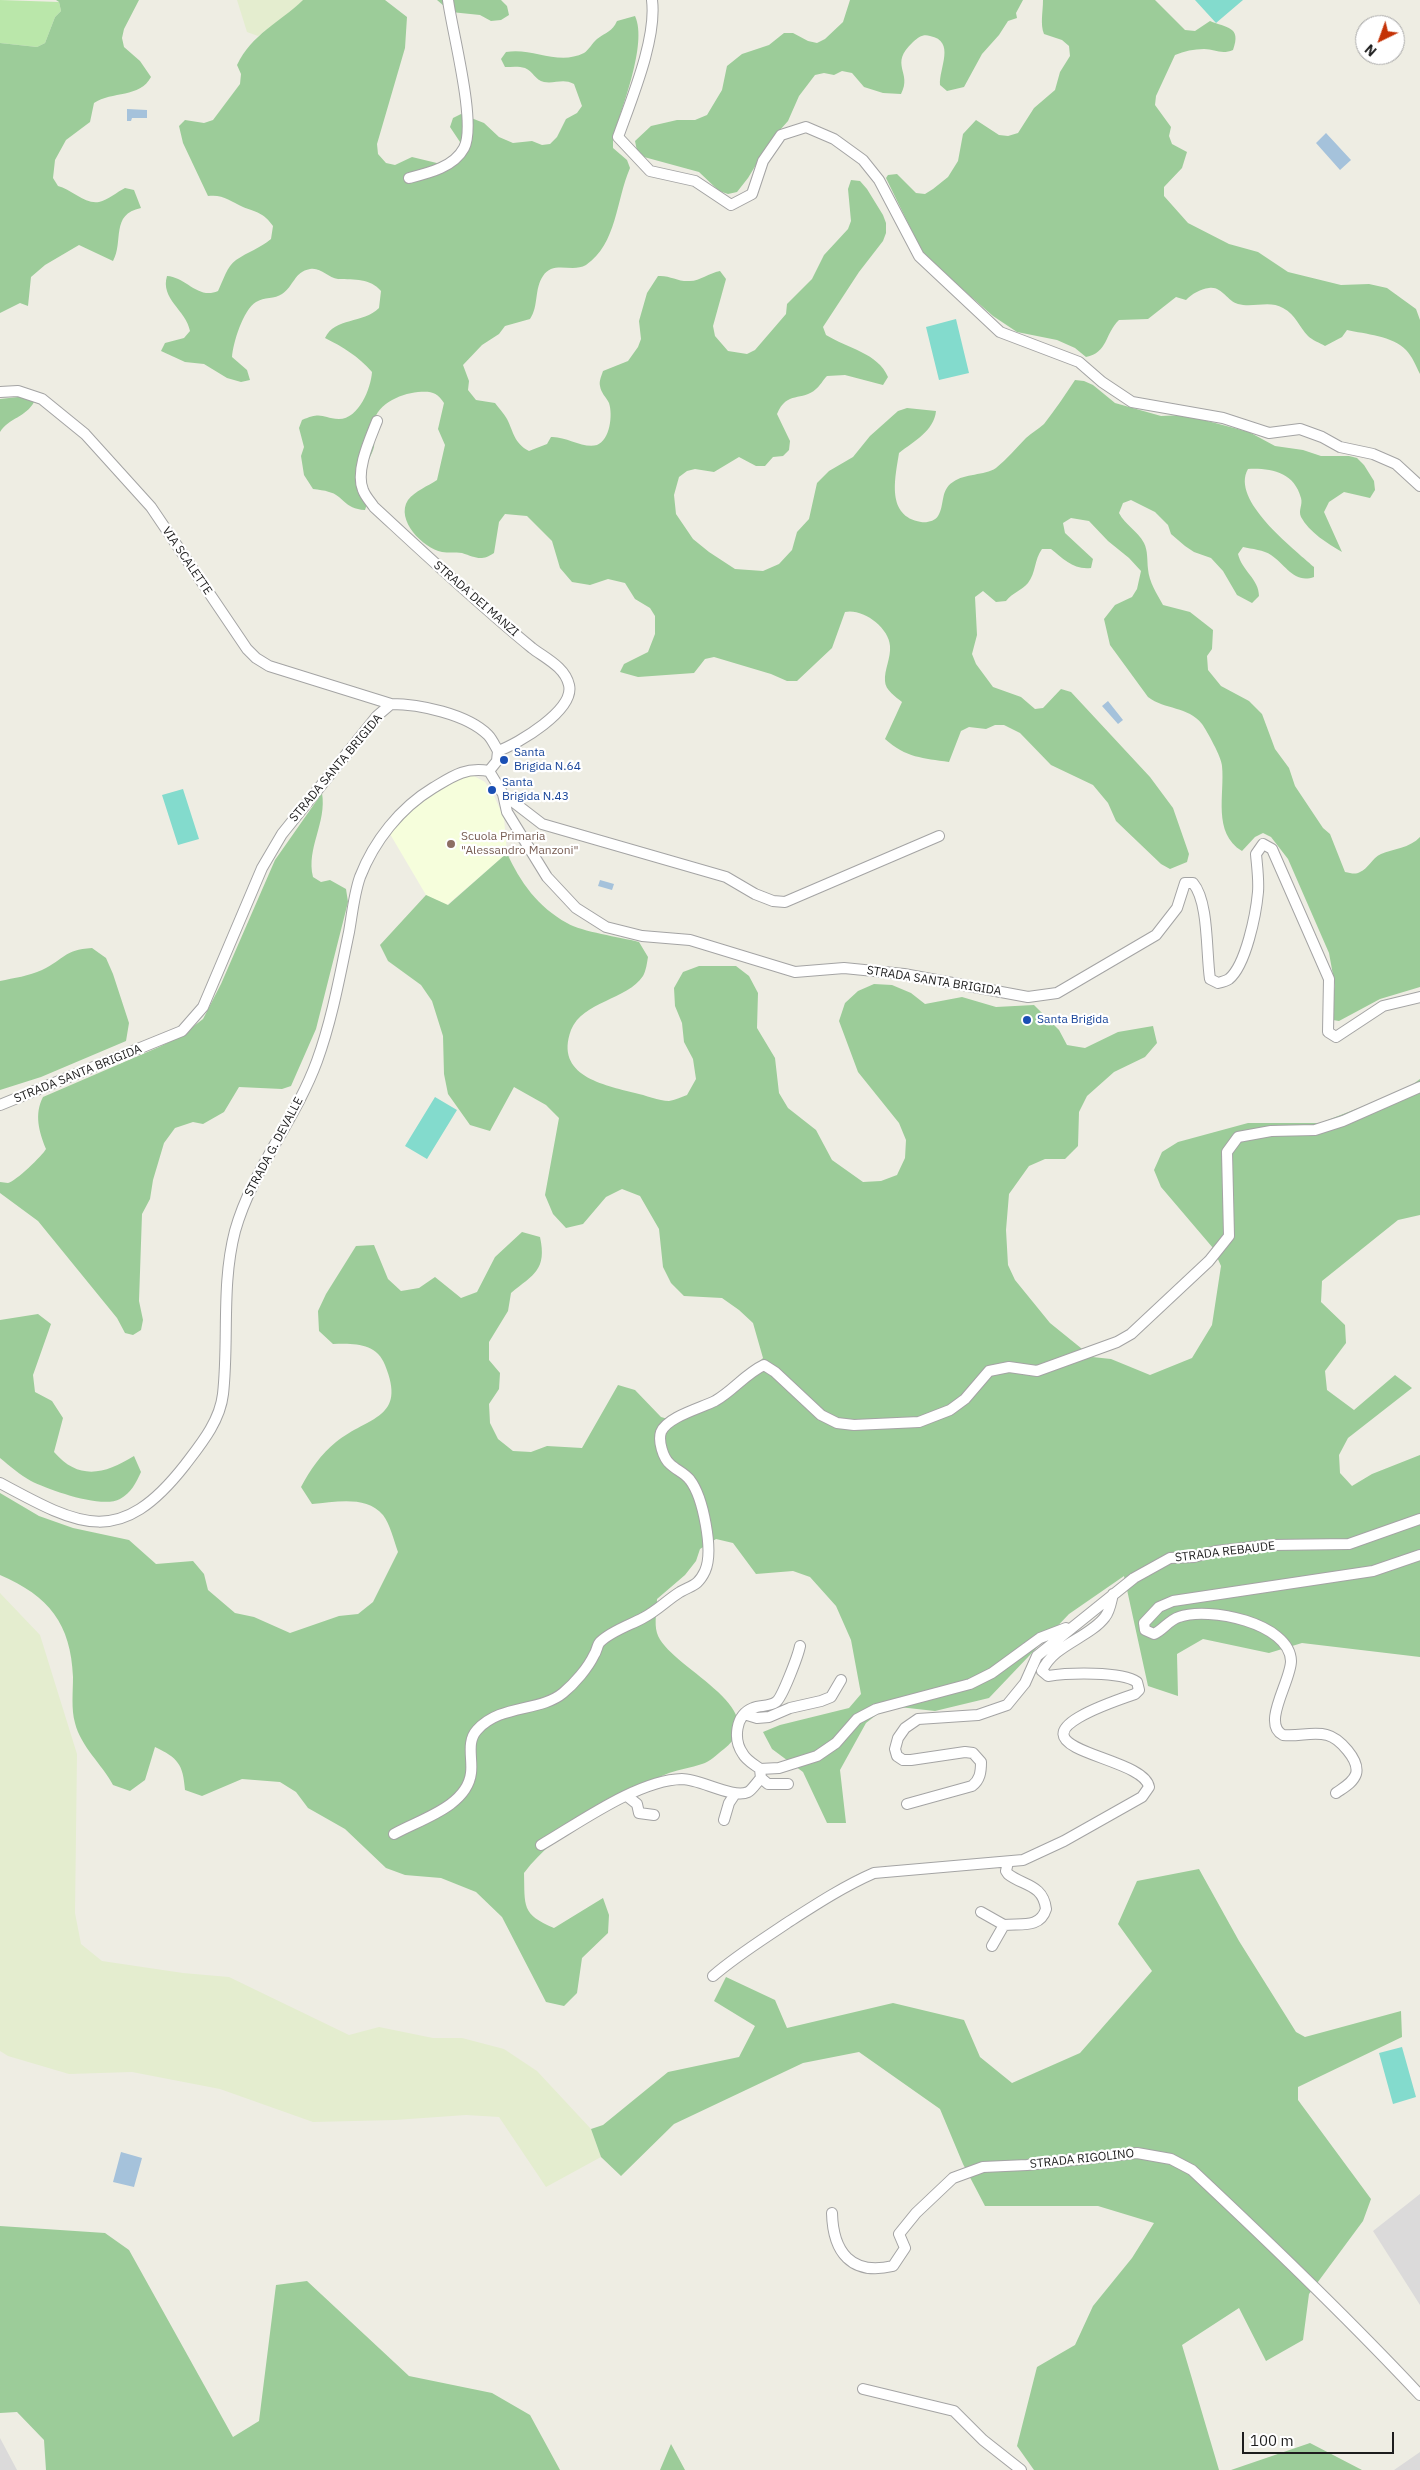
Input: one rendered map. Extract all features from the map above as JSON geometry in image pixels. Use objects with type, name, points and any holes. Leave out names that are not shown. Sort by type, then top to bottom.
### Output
[{"type":"street","points":[[409,178],[441,169],[452,162],[464,148],[468,134],[466,105],[448,0]]},
{"type":"street","points":[[652,0],[654,13],[643,61],[618,137],[650,170],[695,181],[731,205],[752,194],[763,161],[781,135],[806,127],[834,139],[863,160],[879,180],[919,256],[1000,332],[1079,362],[1102,382],[1132,402],[1223,418],[1269,433],[1300,429],[1322,437],[1340,447],[1373,454],[1396,464],[1420,486]]},
{"type":"street","name":"VIA SCALETTE","points":[[0,392],[18,391],[42,399],[85,434],[111,460],[151,507],[236,634],[256,658],[270,666],[391,704]]},
{"type":"street","name":"STRADA DEI MANZI","points":[[378,421],[366,446],[360,479],[367,497],[374,506],[488,612],[561,669],[569,685],[567,697],[548,721],[518,744],[498,751]]},
{"type":"street","name":"STRADA SANTA BRIGIDA","points":[[0,1104],[182,1031],[203,1007],[262,868],[282,834],[377,716],[391,704],[418,706],[476,725],[489,736],[498,751]]},
{"type":"street","points":[[489,771],[497,761],[498,751]]},
{"type":"street","name":"STRADA G. DEVALLE","points":[[0,1483],[52,1511],[81,1519],[107,1522],[126,1518],[146,1507],[175,1477],[204,1440],[217,1416],[223,1395],[228,1268],[234,1234],[254,1180],[297,1106],[317,1061],[332,1010],[360,878],[383,834],[416,798],[460,771],[476,769],[489,771]]},
{"type":"street","name":"STRADA SANTA BRIGIDA","points":[[489,771],[503,794],[507,812],[547,877],[576,908],[606,927],[642,936],[690,940],[795,972],[844,968],[904,974],[1028,997],[1057,993],[1156,935],[1177,908],[1185,883],[1193,883],[1198,889],[1206,930],[1210,979],[1218,983],[1228,980],[1236,971],[1252,925],[1258,892],[1256,854],[1263,844],[1272,849],[1329,979],[1328,1032],[1336,1037],[1383,1006],[1420,997]]},
{"type":"street","points":[[503,794],[542,824],[726,878],[755,894],[773,901],[785,902],[939,836]]},
{"type":"street","points":[[394,1834],[432,1816],[454,1801],[464,1789],[471,1774],[470,1745],[477,1730],[500,1714],[563,1694],[588,1666],[600,1642],[694,1586],[705,1571],[709,1555],[703,1511],[690,1478],[668,1463],[660,1446],[661,1432],[672,1420],[716,1400],[742,1381],[750,1372],[764,1365],[780,1376],[821,1415],[837,1423],[854,1425],[919,1422],[950,1410],[965,1399],[989,1371],[1009,1367],[1037,1371],[1117,1342],[1131,1334],[1209,1261],[1228,1236],[1227,1152],[1238,1137],[1271,1131],[1315,1130],[1343,1121],[1420,1087]]},
{"type":"street","name":"STRADA REBAUDE","points":[[907,1804],[972,1786],[979,1777],[981,1762],[973,1753],[965,1752],[903,1760],[898,1756],[895,1749],[898,1738],[906,1728],[918,1719],[978,1715],[1006,1705],[1025,1683],[1037,1656],[1134,1578],[1170,1558],[1194,1558],[1216,1551],[1272,1545],[1349,1544],[1420,1519]]},
{"type":"street","points":[[1336,1793],[1353,1780],[1356,1773],[1356,1766],[1341,1744],[1325,1734],[1283,1735],[1276,1727],[1275,1713],[1290,1671],[1291,1662],[1290,1652],[1281,1638],[1263,1627],[1215,1615],[1196,1614],[1179,1617],[1154,1634],[1145,1630],[1144,1622],[1159,1607],[1173,1601],[1372,1571],[1420,1555]]},
{"type":"street","points":[[713,1976],[744,1951],[858,1880],[874,1874],[1008,1862],[1029,1857],[1064,1841],[1138,1800],[1148,1789],[1148,1782],[1140,1774],[1078,1749],[1066,1741],[1064,1733],[1075,1719],[1090,1710],[1136,1694],[1139,1690],[1138,1682],[1130,1678],[1115,1676],[1048,1676],[1042,1671],[1053,1656],[1100,1622],[1109,1610],[1113,1594]]},
{"type":"street","points":[[541,1846],[637,1790],[682,1779],[705,1783],[735,1794],[748,1792],[761,1774],[817,1756],[836,1743],[857,1719],[876,1709],[929,1693],[970,1684],[992,1672],[1040,1638],[1076,1624]]},
{"type":"street","points":[[788,1784],[768,1784],[743,1756],[737,1740],[738,1723],[744,1714],[753,1708],[776,1702],[784,1694],[784,1686],[800,1646]]},
{"type":"street","points":[[744,1714],[757,1718],[769,1717],[790,1708],[821,1701],[831,1697],[841,1680]]},
{"type":"street","points":[[724,1820],[729,1804],[735,1794]]},
{"type":"street","points":[[628,1796],[637,1804],[640,1813],[654,1815]]},
{"type":"street","points":[[981,1912],[1004,1925],[1033,1924],[1046,1909],[1035,1887],[1008,1874],[1006,1871],[1008,1862]]},
{"type":"street","points":[[992,1946],[1004,1925]]},
{"type":"street","name":"STRADA RIGOLINO","points":[[832,2213],[833,2232],[842,2253],[860,2266],[877,2270],[893,2266],[905,2248],[899,2234],[916,2213],[953,2178],[983,2167],[1027,2165],[1137,2153],[1171,2159],[1192,2170],[1302,2273],[1364,2334],[1420,2395]]},
{"type":"street","points":[[863,2389],[954,2411],[983,2440],[1021,2470]]},
{"type":"shaded area","points":[[237,0],[303,0],[291,12],[258,36],[247,32]]},
{"type":"shaded area","points":[[1195,0],[1243,0],[1216,23]]},
{"type":"shaded area","points":[[127,109],[147,110],[147,118],[132,118],[131,121],[127,121]]},
{"type":"shaded area","points":[[1326,133],[1351,160],[1340,170],[1316,143]]},
{"type":"shaded area","points":[[956,319],[969,373],[939,380],[926,327]]},
{"type":"shaded area","points":[[1108,701],[1123,720],[1118,724],[1102,706]]},
{"type":"shaded area","name":"Scuola Primaria \"Alessandro Manzoni\"","points":[[472,775],[485,782],[504,818],[507,853],[447,905],[426,895],[390,834],[400,820],[428,796],[459,779]]},
{"type":"shaded area","points":[[183,789],[199,839],[178,845],[162,795]]},
{"type":"shaded area","points":[[600,880],[614,884],[612,890],[598,886]]},
{"type":"shaded area","points":[[435,1097],[457,1110],[427,1159],[405,1146]]},
{"type":"shaded area","points":[[0,1593],[40,1635],[77,1754],[75,1913],[81,1944],[102,1961],[183,1973],[229,1977],[349,2035],[379,2027],[433,2038],[462,2038],[504,2049],[537,2071],[591,2129],[601,2157],[546,2187],[499,2117],[466,2115],[395,2120],[313,2122],[220,2089],[132,2072],[69,2074],[8,2056],[0,2051]]},
{"type":"shaded area","points":[[1402,2047],[1416,2097],[1393,2104],[1379,2053]]},
{"type":"shaded area","points":[[121,2152],[142,2158],[134,2187],[113,2182]]},
{"type":"shaded area","points":[[1420,2194],[1420,2305],[1373,2231]]},
{"type":"shaded area","points":[[0,2438],[17,2470],[0,2470]]},
{"type":"shaded area","points":[[1420,2452],[1420,2470],[1394,2470]]},
{"type":"green space","points":[[0,0],[59,2],[61,11],[55,17],[45,43],[37,47],[0,43]]},
{"type":"green space","points":[[56,0],[139,0],[124,29],[122,38],[124,47],[140,61],[151,77],[140,88],[101,99],[94,103],[90,122],[66,140],[55,160],[53,178],[58,186],[94,202],[106,200],[125,188],[134,190],[141,208],[131,211],[121,222],[118,246],[113,261],[79,245],[45,265],[31,277],[28,306],[20,303],[0,313],[0,43],[37,47],[45,43],[55,17],[61,11],[59,2]]},
{"type":"green space","points":[[303,0],[385,0],[407,17],[405,48],[377,144],[378,154],[386,163],[395,165],[412,157],[445,165],[459,153],[460,142],[450,127],[453,118],[461,114],[484,123],[499,137],[513,143],[532,141],[542,145],[550,144],[557,137],[566,119],[577,113],[582,106],[574,84],[566,81],[544,82],[525,68],[505,67],[501,59],[506,52],[516,51],[564,58],[584,53],[597,39],[611,30],[617,21],[635,16],[638,28],[636,59],[613,139],[613,148],[627,160],[630,168],[610,234],[596,256],[586,265],[547,271],[538,286],[535,309],[530,319],[505,326],[499,334],[482,345],[463,365],[469,381],[468,390],[476,400],[495,403],[507,419],[517,441],[529,451],[547,444],[551,437],[563,438],[592,446],[597,445],[605,438],[608,433],[611,414],[609,403],[602,393],[601,377],[603,371],[628,361],[638,347],[641,339],[639,321],[647,293],[658,276],[690,281],[720,271],[726,279],[713,326],[715,336],[728,351],[747,354],[755,350],[786,314],[787,304],[812,279],[824,255],[848,229],[851,221],[848,189],[851,180],[860,181],[867,189],[883,215],[886,223],[886,233],[883,241],[859,272],[823,327],[826,335],[877,362],[888,377],[883,385],[845,375],[827,376],[811,393],[785,402],[777,414],[790,441],[789,450],[783,456],[773,457],[765,466],[756,466],[739,457],[714,472],[695,469],[687,471],[679,477],[674,495],[676,514],[693,539],[735,569],[763,571],[779,564],[792,550],[797,532],[809,519],[817,483],[829,471],[853,457],[870,436],[898,411],[907,408],[936,411],[927,430],[899,453],[896,474],[895,495],[902,512],[910,518],[921,522],[937,518],[944,493],[949,485],[963,477],[991,471],[996,468],[1026,438],[1044,424],[1075,380],[1093,385],[1115,403],[1161,416],[1185,415],[1249,432],[1275,446],[1303,450],[1321,456],[1349,456],[1357,458],[1374,481],[1375,490],[1370,498],[1344,492],[1329,502],[1324,512],[1342,552],[1319,537],[1304,522],[1300,514],[1301,498],[1293,482],[1280,473],[1265,469],[1248,469],[1245,481],[1248,495],[1255,509],[1279,536],[1314,567],[1314,577],[1301,578],[1268,553],[1243,547],[1238,554],[1256,585],[1259,596],[1252,603],[1237,595],[1223,571],[1211,558],[1194,552],[1171,534],[1168,525],[1155,512],[1131,500],[1123,503],[1119,513],[1144,543],[1150,579],[1163,605],[1190,612],[1213,630],[1212,649],[1207,656],[1208,670],[1221,686],[1249,701],[1262,714],[1275,749],[1289,768],[1295,786],[1323,828],[1330,834],[1345,872],[1353,874],[1363,871],[1378,856],[1406,846],[1420,837],[1420,987],[1380,999],[1339,1021],[1333,1020],[1335,986],[1329,953],[1288,859],[1271,837],[1263,833],[1255,837],[1242,851],[1233,843],[1223,824],[1220,757],[1204,727],[1190,714],[1148,697],[1110,645],[1104,619],[1115,605],[1132,597],[1137,589],[1141,571],[1089,521],[1071,518],[1063,523],[1065,533],[1093,559],[1091,568],[1074,566],[1051,549],[1042,549],[1028,583],[1006,601],[996,602],[983,591],[975,597],[977,635],[972,654],[976,664],[993,687],[1021,697],[1035,709],[1043,708],[1061,689],[1071,692],[1150,777],[1173,808],[1189,854],[1187,862],[1170,869],[1161,864],[1116,821],[1108,803],[1093,785],[1051,765],[1020,733],[1004,725],[995,725],[986,729],[969,727],[961,731],[949,762],[908,754],[885,739],[902,702],[891,693],[885,684],[890,646],[885,632],[874,620],[859,613],[845,612],[832,648],[797,681],[787,681],[771,674],[714,657],[705,659],[694,673],[638,677],[620,672],[624,664],[648,652],[655,634],[655,616],[650,608],[635,599],[625,583],[608,579],[590,585],[572,582],[560,568],[552,541],[527,516],[505,514],[499,522],[494,553],[482,558],[462,553],[442,552],[427,545],[413,532],[405,516],[405,508],[411,497],[437,480],[445,445],[438,429],[444,403],[439,396],[433,393],[418,392],[396,398],[383,407],[374,419],[374,447],[362,472],[368,495],[365,510],[348,505],[334,494],[313,489],[304,475],[301,456],[304,447],[299,428],[302,420],[318,415],[339,419],[346,418],[352,414],[363,402],[372,372],[350,352],[325,338],[330,331],[342,323],[365,316],[379,308],[381,291],[377,287],[362,280],[338,279],[318,270],[310,269],[297,276],[282,294],[256,302],[251,306],[243,319],[234,344],[232,357],[247,370],[250,380],[241,382],[227,378],[204,364],[185,362],[161,351],[165,343],[184,338],[190,331],[184,317],[167,291],[167,276],[174,277],[204,293],[218,291],[233,263],[271,239],[273,226],[263,216],[230,200],[222,197],[208,196],[183,143],[179,126],[185,120],[204,123],[213,120],[240,84],[241,74],[237,65],[243,54],[258,37]]},
{"type":"green space","points":[[437,0],[501,0],[507,6],[509,15],[501,20],[491,21],[480,15],[451,12]]},
{"type":"green space","points":[[850,0],[1023,0],[1016,13],[1017,18],[1008,21],[999,35],[982,54],[964,87],[947,91],[940,85],[944,49],[938,39],[928,35],[921,36],[913,42],[902,57],[904,86],[901,94],[883,93],[864,87],[852,73],[842,71],[834,75],[824,73],[815,75],[799,96],[788,121],[771,140],[748,178],[737,192],[728,194],[719,191],[699,172],[644,157],[637,151],[635,141],[651,126],[677,120],[695,120],[707,115],[722,90],[727,66],[742,54],[769,45],[784,33],[793,33],[808,41],[817,43],[825,39],[843,22]]},
{"type":"green space","points":[[1043,0],[1155,0],[1185,30],[1195,31],[1210,21],[1231,29],[1235,36],[1233,50],[1225,52],[1197,49],[1175,55],[1156,96],[1155,105],[1171,127],[1169,136],[1172,144],[1187,152],[1182,168],[1164,187],[1164,196],[1188,223],[1229,244],[1258,252],[1288,272],[1341,285],[1369,284],[1387,288],[1416,309],[1420,320],[1420,374],[1408,352],[1394,342],[1378,336],[1347,330],[1342,337],[1325,346],[1308,336],[1291,314],[1283,308],[1267,304],[1238,304],[1214,288],[1199,291],[1186,300],[1176,297],[1148,319],[1119,320],[1114,325],[1102,347],[1093,355],[1086,357],[1075,348],[1057,340],[1017,332],[993,316],[945,274],[921,250],[886,178],[888,175],[897,174],[916,193],[925,194],[948,177],[958,161],[963,134],[976,120],[999,135],[1008,136],[1018,133],[1034,108],[1055,90],[1060,72],[1070,56],[1069,46],[1062,40],[1044,34],[1042,22]]},
{"type":"green space","points":[[27,396],[34,402],[31,407],[0,432],[0,399]]},
{"type":"green space","points":[[322,793],[322,815],[312,856],[313,877],[321,882],[330,880],[346,889],[348,902],[316,1029],[291,1086],[282,1089],[239,1087],[224,1112],[203,1124],[193,1122],[175,1128],[164,1143],[153,1180],[150,1199],[142,1214],[139,1301],[143,1320],[141,1330],[133,1335],[125,1333],[117,1318],[38,1221],[0,1193],[0,1182],[8,1183],[12,1181],[35,1162],[46,1149],[38,1123],[40,1103],[43,1097],[159,1047],[181,1036],[203,1019],[221,984],[275,860]]},
{"type":"green space","points":[[507,853],[531,893],[557,917],[582,929],[639,942],[648,957],[644,974],[636,984],[595,1006],[577,1020],[571,1030],[568,1046],[569,1058],[576,1068],[585,1076],[597,1082],[656,1099],[669,1101],[687,1095],[696,1079],[693,1059],[684,1042],[682,1023],[675,1006],[674,988],[683,972],[699,966],[736,966],[749,976],[758,993],[757,1028],[775,1058],[779,1093],[788,1108],[816,1130],[832,1160],[863,1182],[881,1181],[897,1175],[905,1158],[906,1140],[899,1123],[858,1072],[839,1021],[845,1003],[858,991],[874,984],[892,985],[911,993],[925,1004],[962,997],[996,1007],[1034,1005],[1059,1030],[1067,1045],[1085,1048],[1118,1032],[1153,1026],[1157,1043],[1145,1057],[1114,1072],[1087,1096],[1079,1112],[1078,1146],[1065,1159],[1045,1159],[1029,1166],[1009,1194],[1006,1230],[1008,1265],[1015,1280],[1050,1323],[1092,1357],[1111,1359],[1150,1375],[1192,1358],[1212,1325],[1221,1266],[1213,1248],[1161,1187],[1154,1170],[1162,1152],[1178,1142],[1248,1123],[1320,1123],[1405,1090],[1420,1079],[1420,1215],[1398,1220],[1322,1281],[1321,1302],[1345,1325],[1346,1343],[1325,1371],[1327,1390],[1354,1410],[1395,1375],[1412,1388],[1348,1438],[1339,1455],[1340,1473],[1352,1486],[1372,1474],[1420,1455],[1420,1657],[1302,1643],[1269,1653],[1203,1639],[1177,1654],[1178,1696],[1148,1686],[1124,1576],[1069,1614],[989,1698],[935,1711],[899,1707],[880,1712],[866,1723],[840,1770],[846,1823],[827,1823],[803,1772],[772,1749],[763,1732],[780,1725],[849,1708],[861,1694],[851,1640],[836,1606],[810,1577],[793,1571],[756,1574],[733,1543],[716,1539],[700,1549],[696,1561],[685,1575],[657,1599],[656,1629],[665,1646],[729,1703],[737,1718],[737,1734],[724,1749],[708,1762],[669,1773],[650,1781],[590,1814],[554,1842],[524,1873],[524,1894],[527,1908],[530,1913],[543,1923],[554,1928],[603,1898],[609,1915],[608,1933],[582,1958],[577,1993],[564,2006],[546,2002],[502,1917],[476,1892],[441,1878],[405,1875],[386,1868],[345,1829],[308,1808],[296,1792],[280,1782],[242,1779],[202,1796],[185,1790],[183,1774],[178,1763],[155,1747],[145,1780],[130,1791],[113,1785],[82,1740],[75,1723],[71,1658],[68,1642],[62,1627],[54,1614],[32,1592],[0,1575],[0,1493],[39,1516],[73,1528],[129,1540],[156,1564],[193,1561],[204,1574],[208,1590],[235,1613],[254,1617],[290,1633],[339,1616],[358,1614],[373,1602],[398,1552],[388,1523],[376,1509],[359,1502],[341,1501],[312,1504],[301,1487],[312,1468],[325,1452],[348,1433],[381,1414],[388,1406],[391,1396],[391,1383],[385,1365],[376,1352],[356,1344],[333,1344],[319,1331],[318,1311],[326,1294],[356,1246],[374,1245],[388,1279],[401,1291],[419,1288],[435,1277],[461,1298],[477,1292],[495,1257],[522,1232],[540,1237],[542,1257],[540,1264],[532,1276],[511,1293],[508,1311],[489,1342],[489,1360],[500,1373],[499,1389],[489,1404],[490,1423],[498,1439],[513,1451],[531,1452],[547,1446],[582,1448],[618,1385],[635,1390],[661,1417],[678,1422],[738,1384],[763,1358],[753,1323],[739,1310],[722,1298],[684,1296],[671,1283],[663,1267],[659,1229],[640,1196],[622,1189],[606,1197],[583,1224],[566,1228],[553,1214],[545,1195],[559,1118],[546,1105],[514,1087],[490,1131],[470,1125],[448,1094],[444,1074],[443,1036],[432,1001],[421,985],[388,961],[380,945],[426,895],[448,905]]},
{"type":"green space","points":[[92,948],[106,958],[113,974],[129,1023],[126,1041],[41,1077],[0,1090],[0,981],[37,972],[70,953]]},
{"type":"green space","points":[[38,1314],[51,1324],[33,1375],[35,1392],[52,1401],[63,1418],[54,1452],[73,1467],[92,1472],[113,1467],[134,1456],[141,1472],[130,1491],[120,1499],[101,1502],[50,1489],[31,1481],[0,1458],[0,1320]]},
{"type":"green space","points":[[1199,1869],[1239,1941],[1296,2032],[1305,2037],[1401,2011],[1402,2037],[1298,2087],[1298,2100],[1371,2199],[1363,2221],[1309,2294],[1303,2340],[1266,2361],[1239,2308],[1182,2345],[1219,2470],[1034,2470],[1017,2446],[1037,2367],[1075,2345],[1093,2306],[1132,2258],[1154,2223],[1098,2206],[985,2206],[963,2164],[940,2109],[859,2052],[803,2063],[674,2124],[621,2176],[601,2157],[591,2129],[603,2125],[668,2072],[739,2057],[755,2026],[714,2001],[726,1977],[775,2000],[787,2028],[893,2003],[964,2020],[980,2057],[1012,2083],[1080,2053],[1152,1971],[1118,1924],[1137,1881]]},
{"type":"green space","points":[[0,2226],[105,2233],[129,2250],[233,2437],[259,2421],[276,2285],[307,2281],[409,2376],[492,2393],[530,2415],[560,2470],[46,2470],[44,2440],[17,2412],[0,2413]]},
{"type":"green space","points":[[1310,2443],[1362,2470],[1231,2470]]},
{"type":"green space","points":[[671,2444],[685,2470],[660,2470]]},
{"type":"place","name":"Santa Brigida N.64","points":[[504,760]]},
{"type":"place","name":"Santa Brigida N.43","points":[[492,790]]},
{"type":"place","name":"Scuola Primaria \"Alessandro Manzoni\"","points":[[451,844]]},
{"type":"place","name":"Santa Brigida","points":[[1027,1020]]}]
